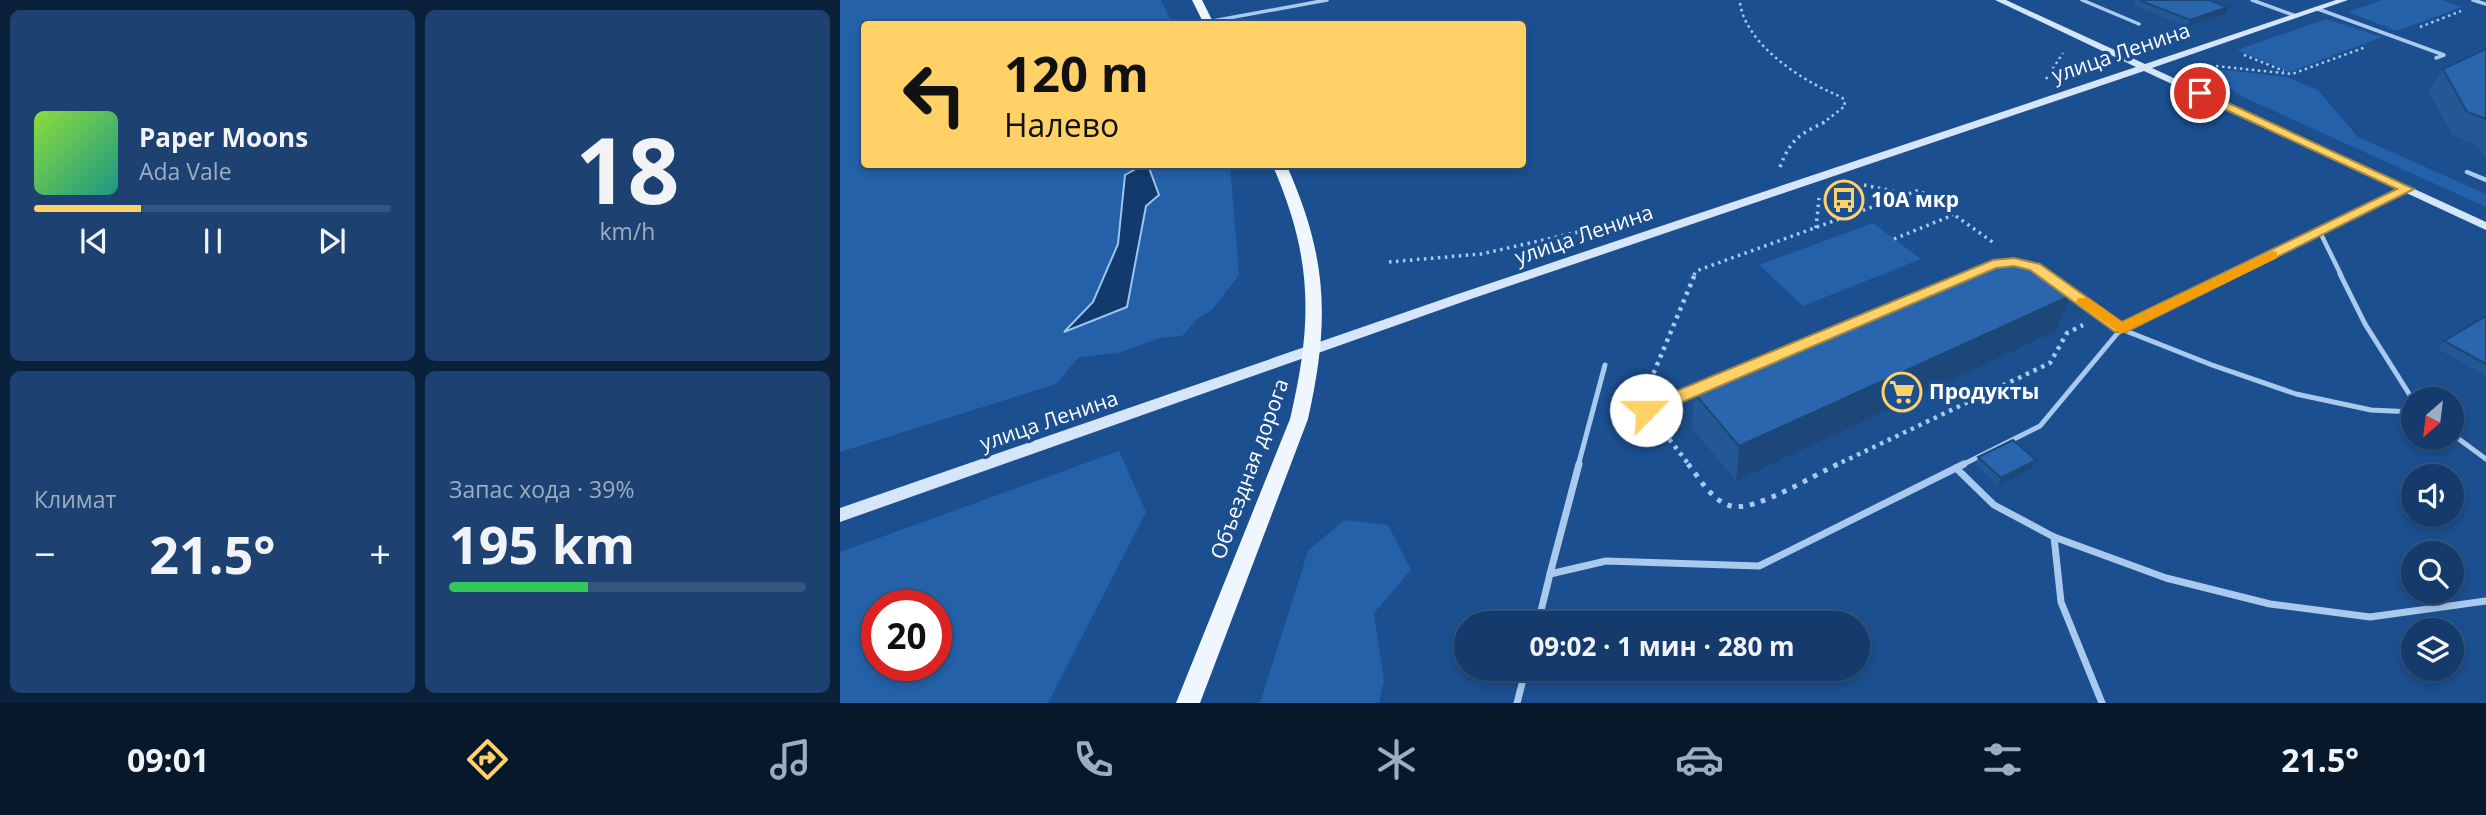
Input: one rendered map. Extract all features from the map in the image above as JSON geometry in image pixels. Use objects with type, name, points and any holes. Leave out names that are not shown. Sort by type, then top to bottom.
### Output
[{"type":"main road","points":[[1197,0],[1207,21]]},
{"type":"main road","points":[[1999,0],[2486,226]]},
{"type":"main road","name":"улица Ленина","points":[[840,515],[1463,298],[2344,0]]},
{"type":"main road","name":"Объездная дорога","points":[[1188,703],[1299,419],[1314,351],[1317,314],[1311,251],[1304,225],[1281,168]]},
{"type":"lane","points":[[1218,21],[1327,0]]},
{"type":"lane","points":[[2082,0],[2139,24]]},
{"type":"lane","points":[[2252,0],[2296,16]]},
{"type":"lane","points":[[2473,0],[2485,4]]},
{"type":"lane","points":[[2318,9],[2444,55],[2436,58]]},
{"type":"lane","points":[[2468,172],[2486,180]]},
{"type":"lane","points":[[1550,574],[1606,561],[1759,566],[2040,426],[2121,329],[2407,189]]},
{"type":"lane","points":[[2320,232],[2365,324],[2404,387]]},
{"type":"lane","points":[[1646,410],[1993,264],[2014,262],[2035,267],[2121,329],[2212,365],[2296,394],[2371,410],[2401,411]]},
{"type":"lane","points":[[1541,611],[1605,365]]},
{"type":"lane","points":[[2464,443],[2486,459]]},
{"type":"lane","points":[[1956,468],[1994,505],[2054,537],[2166,578],[2270,604],[2370,617],[2486,601]]},
{"type":"lane","points":[[2054,537],[2061,602],[2102,703]]},
{"type":"lane","points":[[1517,703],[1523,681]]},
{"type":"path","points":[[1740,3],[1739,11],[1756,39],[1812,83],[1844,99],[1844,106],[1838,115],[1798,133],[1785,151],[1780,167]]},
{"type":"path","points":[[2223,62],[2213,66],[2292,74],[2485,4]]},
{"type":"path","points":[[2043,83],[2063,53]]},
{"type":"path","points":[[2234,58],[2245,55],[2299,78]]},
{"type":"path","points":[[1768,172],[1793,163]]},
{"type":"path","points":[[1861,184],[1909,194]]},
{"type":"path","points":[[2026,265],[1920,190],[1696,271],[1641,403],[1713,496],[1731,506],[1750,506],[2050,363],[2067,332],[2103,316]]},
{"type":"path","points":[[1816,228],[1818,199],[1829,195]]},
{"type":"path","points":[[1894,239],[1954,215]]},
{"type":"path","points":[[1389,262],[1481,254],[1592,228]]},
{"type":"shaded area","points":[[840,0],[1161,0],[1171,21],[861,21],[861,168],[1138,168],[1125,175],[1118,244],[1093,302],[1066,331],[1127,307],[1146,206],[1159,194],[1149,168],[1230,168],[1239,275],[1212,310],[1198,318],[1182,336],[1160,338],[1118,353],[1079,357],[1056,384],[840,452]]},
{"type":"shaded area","points":[[2382,0],[2441,0],[2462,7],[2397,31],[2348,12]]},
{"type":"shaded area","points":[[2326,19],[2382,37],[2289,72],[2237,50]]},
{"type":"shaded area","points":[[2217,69],[2286,77],[2318,90],[2358,137],[2486,194],[2486,207],[2241,96],[2207,72]]},
{"type":"shaded area","points":[[1138,168],[1149,168],[1159,195],[1146,206],[1127,307],[1064,332],[1093,302],[1118,244],[1125,175]]},
{"type":"shaded area","points":[[1873,223],[1921,259],[1803,306],[1759,265]]},
{"type":"shaded area","points":[[1119,451],[1146,512],[1048,703],[840,703],[840,552]]},
{"type":"shaded area","points":[[1344,520],[1388,525],[1411,570],[1374,613],[1384,681],[1379,703],[1260,703],[1308,551]]},
{"type":"building","points":[[2139,0],[2209,0],[2228,7],[2190,20]]},
{"type":"building","points":[[2486,49],[2486,119],[2467,112],[2443,69]]},
{"type":"building","points":[[2016,258],[2070,296],[1739,446],[1694,393]]},
{"type":"building","points":[[2486,316],[2486,364],[2444,341]]},
{"type":"building","points":[[2013,440],[2036,460],[2001,478],[1978,457]]},
{"type":"slow traffic","points":[[2083,302],[2121,329],[2272,255]]},
{"type":"place","name":"10А мкр","points":[[1844,200]]},
{"type":"place","name":"Продукты","points":[[1902,392]]},
{"type":"route","points":[[1646,410],[1993,264],[2014,262],[2035,267],[2121,329],[2407,189],[2200,93]]}]
